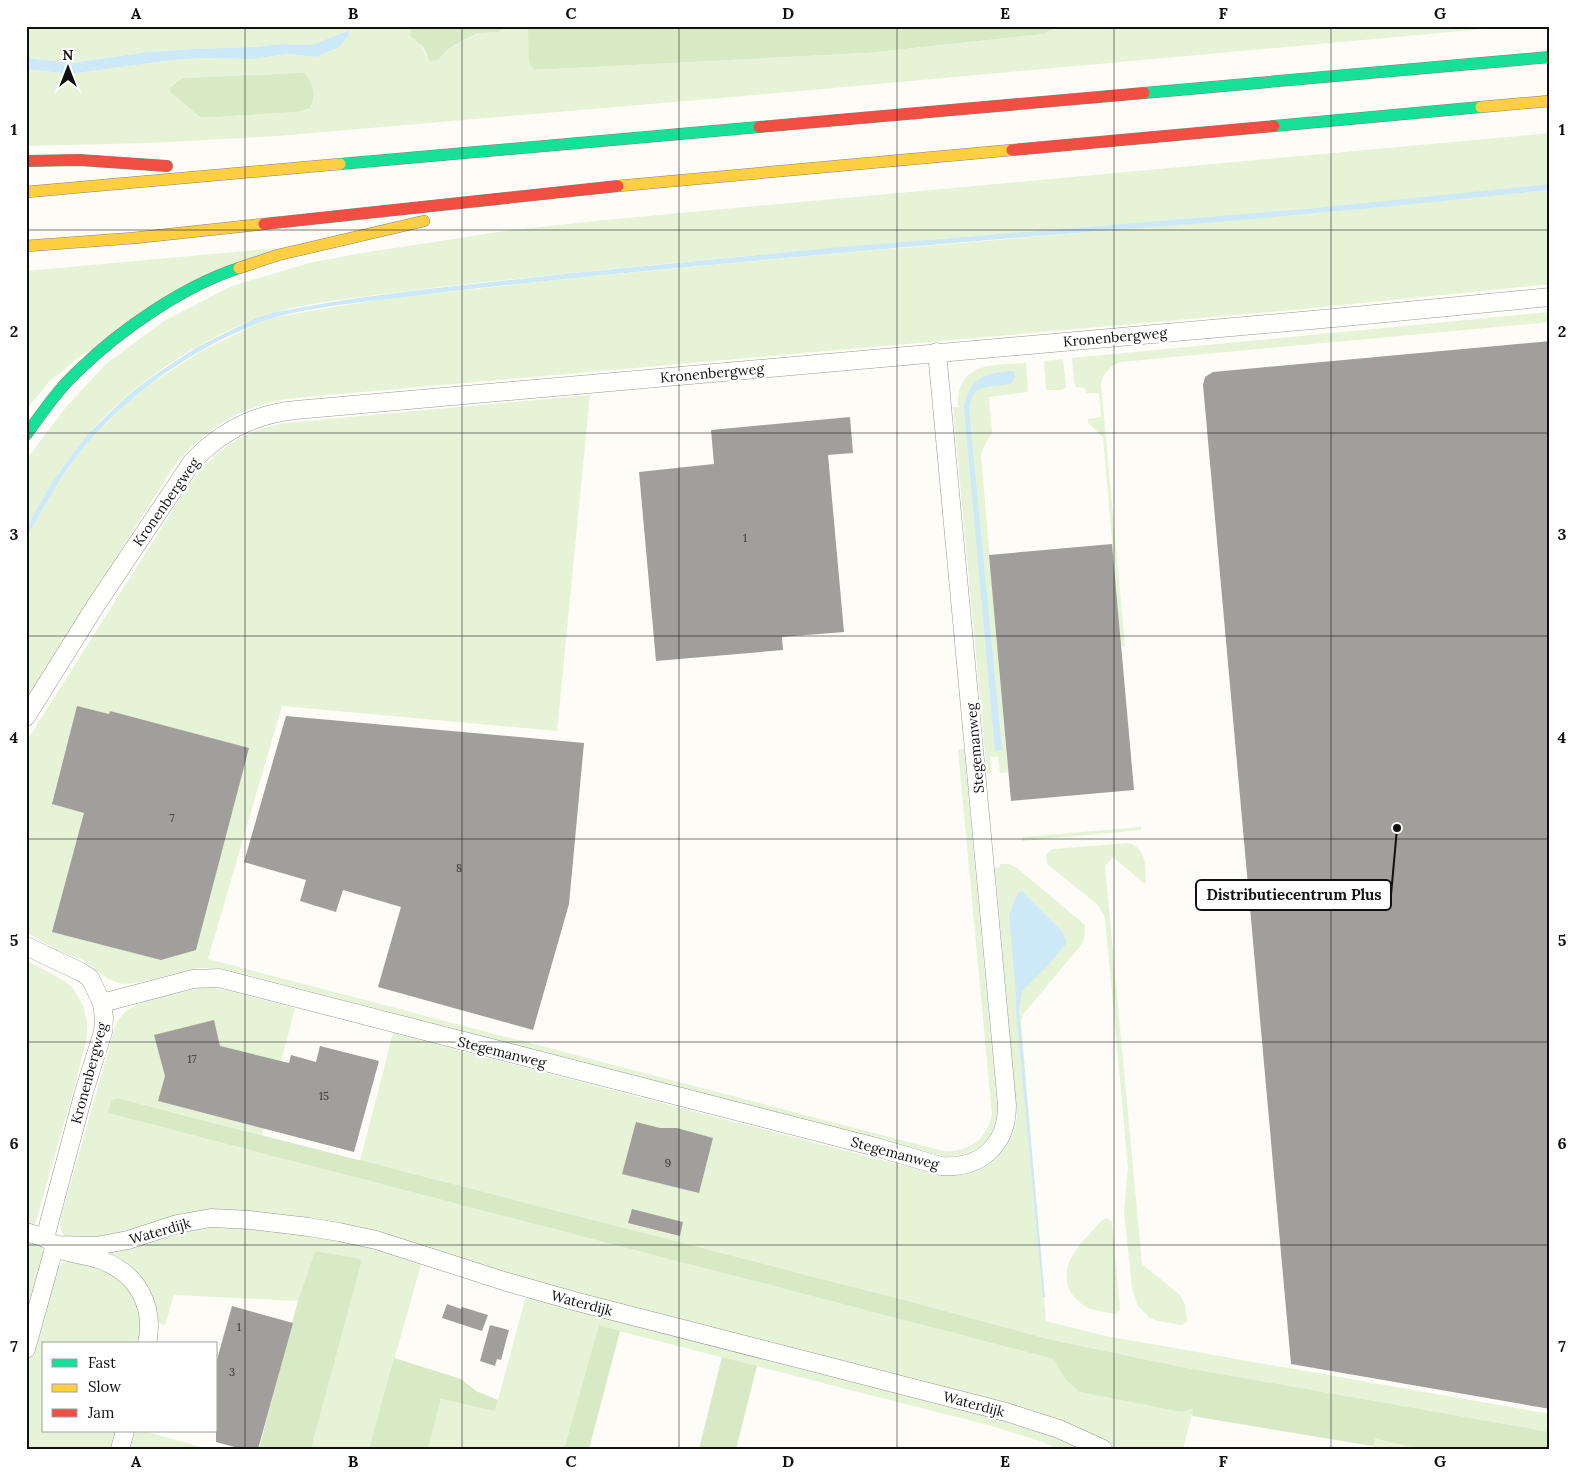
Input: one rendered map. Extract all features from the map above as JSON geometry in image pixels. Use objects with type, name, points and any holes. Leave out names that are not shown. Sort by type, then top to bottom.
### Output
[{"type":"highway","points":[[26,192],[1550,57]]},
{"type":"highway","points":[[26,246],[134,238],[544,193],[1550,100]]},
{"type":"highway","points":[[26,161],[80,160],[250,172]]},
{"type":"highway","points":[[26,435],[40,415],[78,370],[129,328],[178,296],[227,272],[278,255],[544,193]]},
{"type":"street","name":"Kronenbergweg","points":[[26,717],[96,605],[182,476],[203,450],[230,430],[245,422],[270,414],[296,410],[1550,297]]},
{"type":"street","name":"Stegemanweg","points":[[102,1002],[193,979],[219,978],[872,1146],[941,1166],[964,1165],[985,1155],[994,1147],[1002,1132],[1007,1116],[1007,1105],[937,352]]},
{"type":"street","name":"Kronenbergweg","points":[[26,946],[90,978],[102,1002],[104,1018],[103,1032],[82,1101],[50,1242]]},
{"type":"street","name":"Waterdijk","points":[[26,1232],[50,1242],[105,1245],[128,1240],[176,1224],[211,1218],[250,1220],[339,1232],[376,1240],[507,1282],[574,1301],[1006,1412],[1059,1429],[1103,1449]]},
{"type":"street","points":[[26,1349],[50,1242],[60,1250],[112,1265],[124,1272],[134,1282],[142,1293],[149,1312],[148,1342]]},
{"type":"street","points":[[120,1449],[124,1432]]},
{"type":"green space","points":[[55,26],[427,26],[411,29],[413,38],[421,46],[426,56],[438,60],[448,49],[479,33],[498,32],[507,26],[530,26],[528,29],[535,70],[867,53],[1044,34],[1060,26],[1517,26],[278,136],[150,143],[26,146],[26,69],[70,74],[201,58],[252,59],[288,54],[316,57],[349,35],[349,32],[347,31],[312,45],[281,44],[147,52],[72,63],[26,58],[26,28]],"holes":[[[305,73],[309,109],[295,112],[201,118],[171,93],[184,78]]]},
{"type":"green space","points":[[427,26],[507,26],[498,32],[478,33],[448,49],[438,60],[430,61],[423,47],[410,35],[411,29]]},
{"type":"green space","points":[[530,26],[1060,26],[1044,34],[867,53],[534,70],[529,62],[528,29]]},
{"type":"green space","points":[[305,73],[312,86],[313,100],[309,109],[295,112],[201,118],[171,93],[170,88],[184,78]]},
{"type":"green space","points":[[1550,133],[1550,184],[1268,213],[903,242],[642,266],[415,290],[285,310],[255,319],[204,343],[179,357],[133,391],[92,430],[74,452],[26,528],[26,460],[66,407],[106,364],[164,321],[232,286],[309,263],[512,230],[605,220]]},
{"type":"green space","points":[[1550,190],[1550,284],[1303,309],[295,398],[258,406],[241,412],[211,430],[172,469],[26,700],[26,538],[54,489],[93,437],[128,402],[149,385],[200,352],[258,323],[277,317],[345,305],[575,278],[830,254],[1306,214]]},
{"type":"green space","points":[[277,248],[83,354],[48,383],[26,410],[26,271]]},
{"type":"green space","points":[[1550,312],[1550,322],[1120,362],[1110,368],[1105,373],[1101,384],[1125,646],[1121,646],[1103,437],[1088,423],[1088,419],[1101,417],[1099,393],[1086,393],[1085,388],[1076,387],[1072,358]]},
{"type":"green space","points":[[1063,359],[1066,387],[1062,390],[1047,390],[1044,361]]},
{"type":"green space","points":[[1026,363],[1027,392],[989,397],[992,432],[981,455],[1008,772],[1000,773],[998,756],[990,757],[992,773],[987,774],[953,407],[958,407],[959,392],[963,381],[970,374],[989,366]]},
{"type":"green space","points":[[590,395],[557,731],[282,706],[208,959],[943,1151],[960,1150],[975,1143],[981,1137],[986,1131],[992,1115],[958,749],[964,749],[997,1106],[996,1118],[989,1137],[975,1150],[955,1156],[943,1156],[221,968],[199,968],[136,983],[122,984],[108,979],[83,960],[55,949],[26,932],[26,742],[181,497],[213,458],[224,448],[251,433],[284,423]]},
{"type":"green space","points":[[1141,827],[1141,830],[1022,841],[1022,837]]},
{"type":"green space","points":[[1129,843],[1139,849],[1144,859],[1145,884],[1113,857],[1105,866],[1142,1264],[1180,1295],[1185,1305],[1187,1321],[1182,1325],[1150,1318],[1138,1306],[1132,1288],[1124,1212],[1128,1168],[1105,918],[1098,905],[1047,864],[1046,854],[1053,849]]},
{"type":"green space","points":[[1000,864],[1009,864],[1017,868],[1085,925],[1085,935],[1082,944],[1024,1013],[1021,1021],[1046,1321],[1106,1336],[1550,1414],[1550,1432],[1182,1367],[1048,1339],[908,1301],[360,1161],[393,1033],[939,1175],[968,1173],[980,1169],[991,1163],[1000,1154],[1013,1131],[1017,1117],[995,868],[1000,867]]},
{"type":"green space","points":[[26,960],[72,987],[83,1005],[87,1021],[87,1037],[75,1085],[34,1228],[26,1227]]},
{"type":"green space","points":[[208,987],[295,1008],[262,1135],[117,1098],[109,1113],[1055,1359],[1065,1379],[1194,1407],[1183,1449],[1111,1449],[267,1218],[117,1239],[69,1240],[61,1230],[61,1217],[116,1024],[125,1012],[136,1005],[167,995]]},
{"type":"green space","points":[[117,1098],[908,1301],[1048,1339],[1182,1367],[1550,1432],[1550,1449],[1421,1449],[1375,1439],[1373,1446],[1192,1416],[1193,1408],[1182,1412],[1080,1392],[1065,1379],[1054,1359],[108,1113],[112,1100]]},
{"type":"green space","points":[[1106,1218],[1112,1222],[1120,1310],[1115,1314],[1091,1309],[1082,1304],[1069,1289],[1067,1279],[1067,1269],[1075,1251],[1102,1220]]},
{"type":"green space","points":[[194,1224],[318,1232],[422,1261],[369,1449],[311,1449],[361,1264],[315,1251],[298,1301],[174,1295],[165,1325],[158,1323],[146,1287],[133,1269],[112,1256],[99,1251]]},
{"type":"green space","points":[[26,1237],[41,1245],[45,1258],[26,1329]]},
{"type":"green space","points":[[315,1251],[360,1259],[361,1264],[311,1449],[259,1449],[298,1301]]},
{"type":"green space","points":[[72,1261],[97,1267],[119,1278],[135,1297],[141,1314],[139,1342],[42,1342],[42,1432],[117,1432],[113,1449],[26,1449],[26,1370],[53,1273],[63,1263]]},
{"type":"green space","points":[[527,1292],[1008,1415],[1097,1449],[1058,1449],[1040,1441],[988,1425],[599,1326],[564,1449],[428,1449],[441,1399],[495,1411]]},
{"type":"green space","points":[[599,1325],[620,1331],[589,1449],[564,1449]]},
{"type":"green space","points":[[722,1357],[757,1366],[736,1449],[699,1449]]},
{"type":"green space","points":[[394,1358],[461,1379],[476,1391],[498,1400],[495,1411],[441,1399],[428,1449],[369,1449]]},
{"type":"green space","points":[[131,1432],[148,1432],[208,1449],[127,1449]]},
{"type":"green space","points":[[1374,1439],[1421,1449],[1373,1449]]},
{"type":"water","points":[[349,31],[349,35],[339,47],[316,57],[288,54],[252,59],[201,58],[70,74],[26,69],[26,58],[72,63],[147,52],[281,44],[312,45]]},
{"type":"water","points":[[1550,184],[1550,190],[1367,208],[906,247],[522,283],[341,305],[292,313],[261,322],[210,346],[160,376],[137,394],[116,413],[78,455],[57,485],[26,538],[26,528],[50,486],[73,453],[89,433],[125,398],[146,381],[197,347],[256,318],[276,312],[410,291],[574,273],[830,248],[1306,209]]},
{"type":"water","points":[[1012,371],[1015,377],[1012,383],[983,388],[973,394],[969,410],[1002,750],[995,751],[964,407],[974,383],[994,373]]},
{"type":"water","points":[[1022,891],[1057,926],[1063,933],[1066,941],[1065,945],[1049,964],[1022,991],[1019,1010],[1045,1297],[1043,1297],[1009,915],[1018,893]]},
{"type":"building","points":[[1550,341],[1550,1409],[1291,1364],[1203,385],[1205,377],[1213,372]]},
{"type":"building","points":[[850,417],[853,453],[828,455],[844,632],[782,637],[783,650],[656,661],[639,472],[714,464],[711,430]]},
{"type":"building","points":[[1112,544],[1134,790],[1011,801],[989,555]]},
{"type":"building","points":[[77,706],[109,714],[110,711],[249,748],[196,950],[161,960],[52,932],[84,813],[52,804]]},
{"type":"building","points":[[286,716],[584,743],[569,904],[533,1030],[378,987],[401,907],[343,890],[336,912],[300,901],[306,880],[244,862]]},
{"type":"building","points":[[214,1020],[220,1046],[289,1063],[291,1055],[316,1062],[320,1046],[379,1061],[354,1152],[158,1101],[165,1076],[154,1035]]},
{"type":"building","points":[[636,1122],[660,1128],[677,1128],[713,1138],[699,1193],[622,1174]]},
{"type":"building","points":[[632,1209],[683,1222],[680,1236],[628,1223]]},
{"type":"building","points":[[447,1304],[488,1315],[482,1331],[442,1318]]},
{"type":"building","points":[[232,1306],[293,1323],[258,1449],[242,1449],[216,1442],[216,1432],[218,1432],[218,1356]]},
{"type":"building","points":[[490,1325],[509,1330],[501,1360],[497,1359],[495,1366],[480,1361]]},
{"type":"traffic: fast","points":[[1144,93],[1550,57]]},
{"type":"traffic: fast","points":[[1274,126],[1481,107]]},
{"type":"traffic: fast","points":[[340,164],[759,127]]},
{"type":"traffic: fast","points":[[26,435],[51,401],[72,377],[114,339],[175,297],[239,268]]},
{"type":"traffic: slow","points":[[1481,107],[1550,101]]},
{"type":"traffic: slow","points":[[618,186],[1012,150]]},
{"type":"traffic: slow","points":[[26,192],[340,164]]},
{"type":"traffic: slow","points":[[239,268],[278,255],[424,221]]},
{"type":"traffic: slow","points":[[26,246],[134,238],[264,224]]},
{"type":"traffic: jam","points":[[759,127],[1144,93]]},
{"type":"traffic: jam","points":[[1012,150],[1274,126]]},
{"type":"traffic: jam","points":[[26,161],[80,160],[167,166]]},
{"type":"traffic: jam","points":[[264,224],[618,186]]},
{"type":"place","name":"Distributiecentrum Plus","points":[[1397,828]]}]
